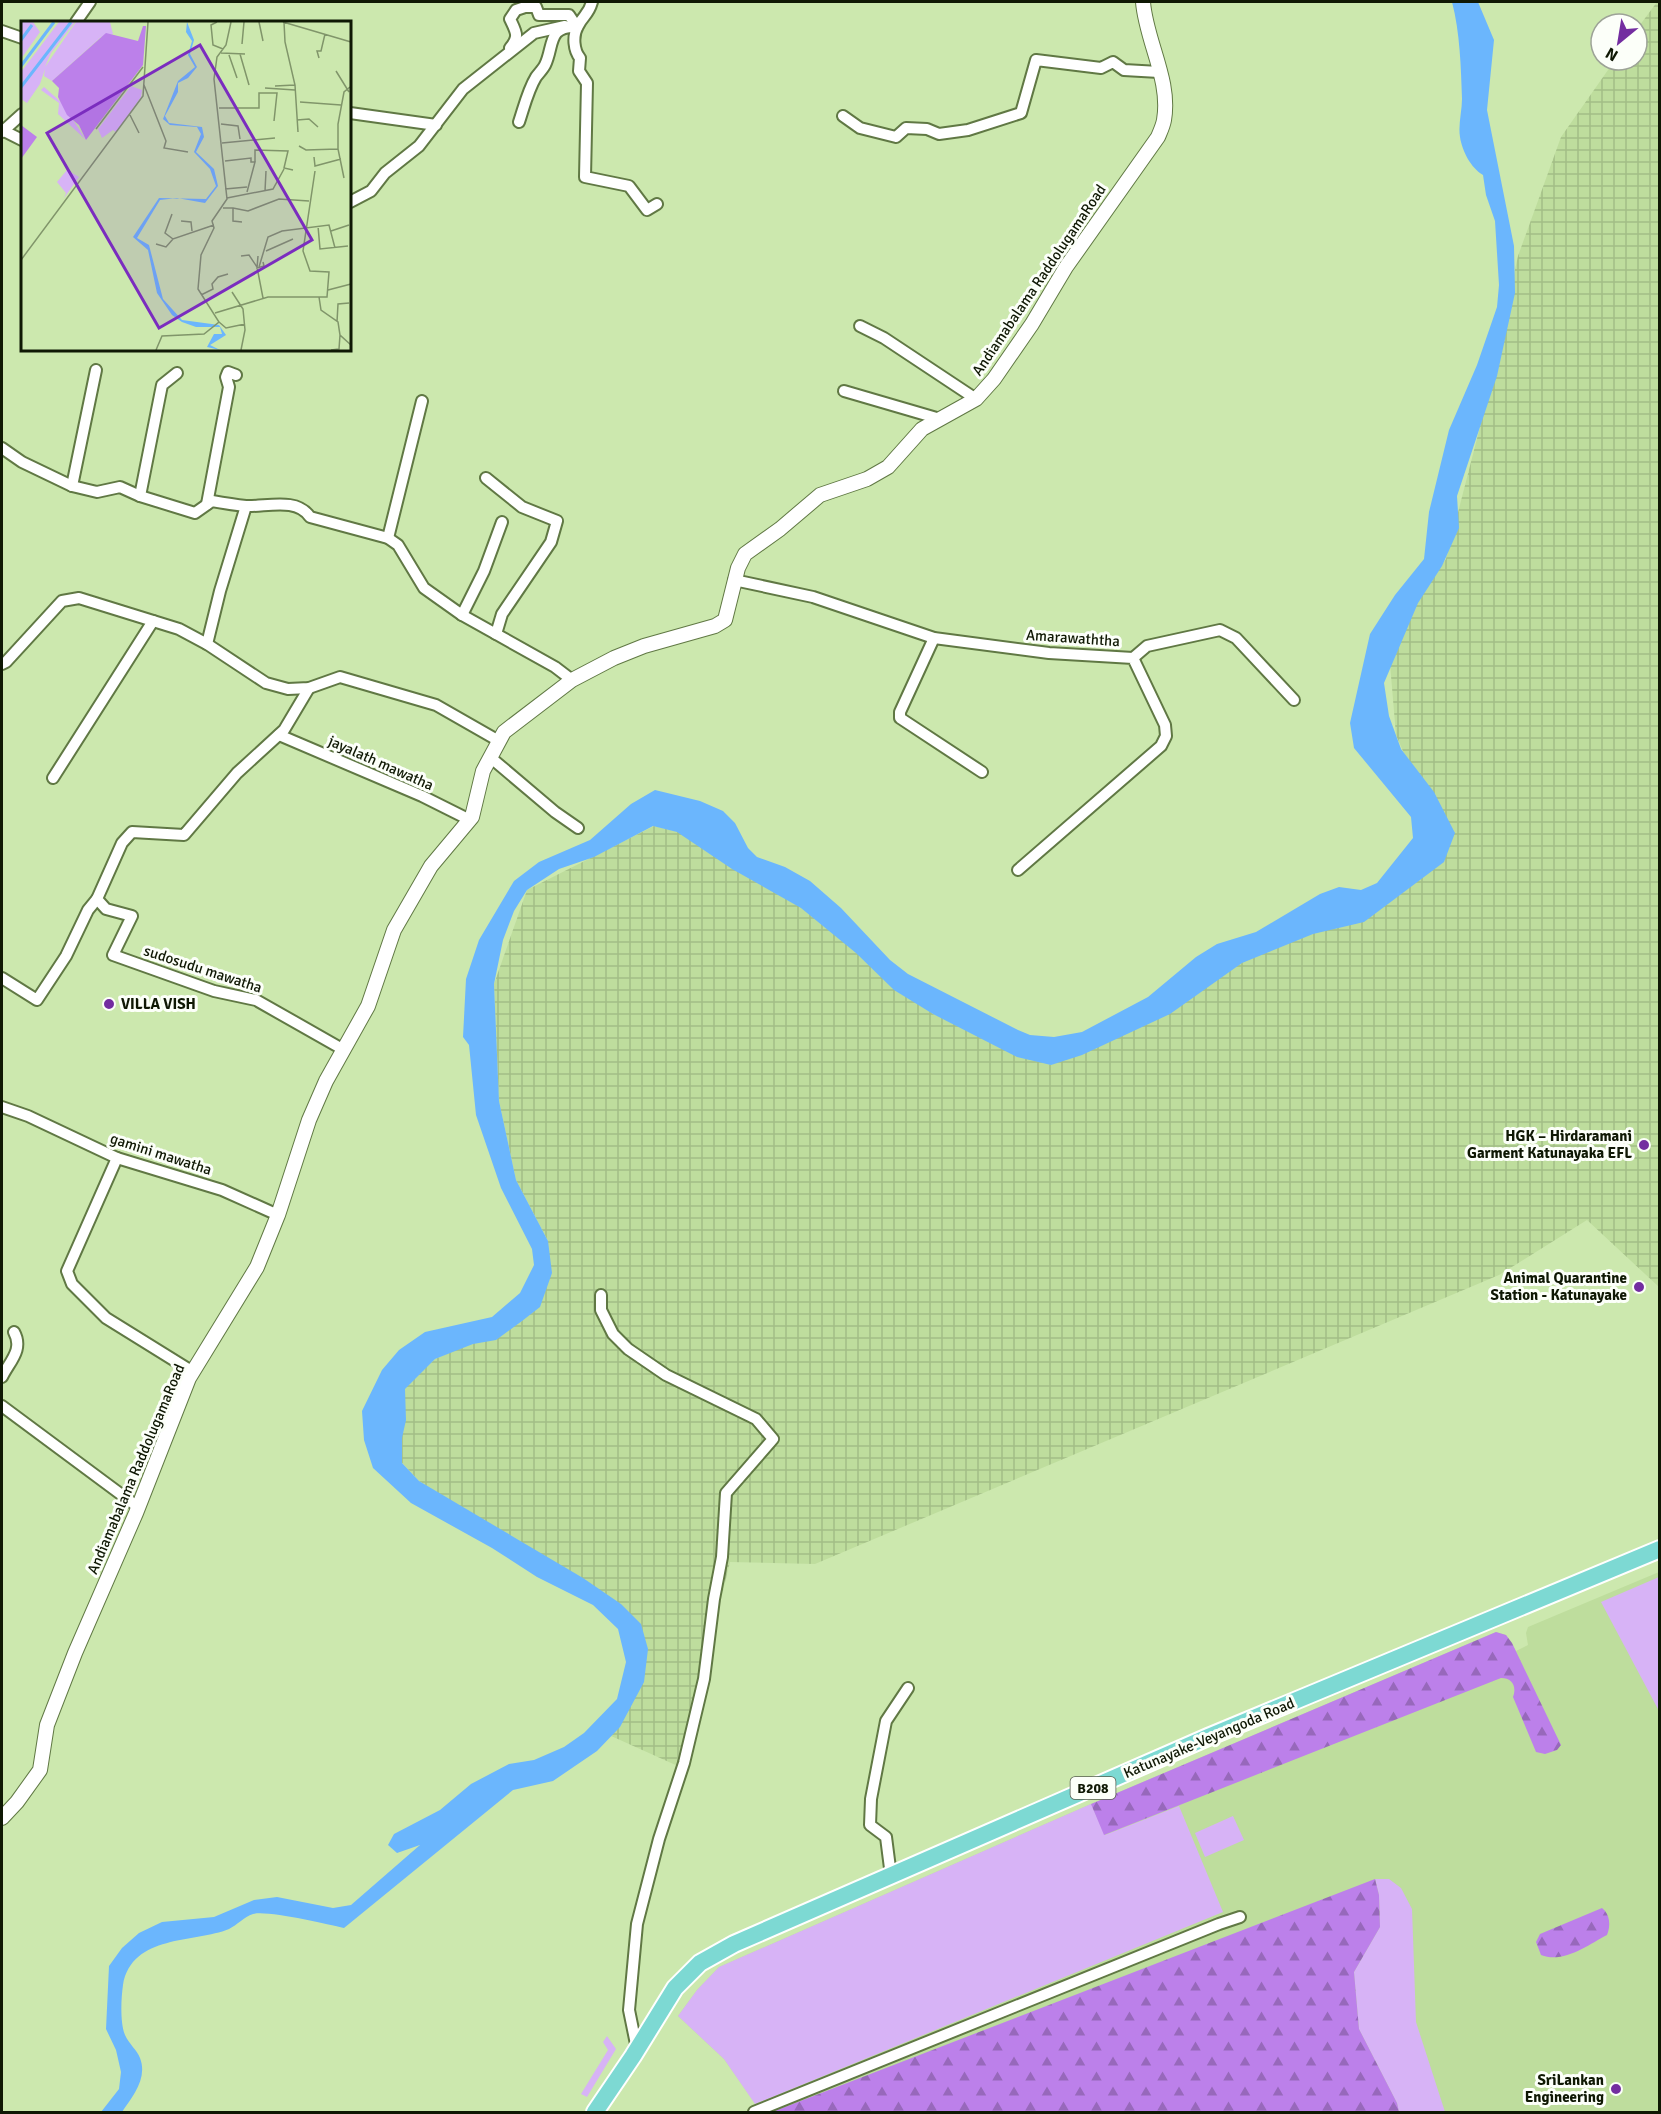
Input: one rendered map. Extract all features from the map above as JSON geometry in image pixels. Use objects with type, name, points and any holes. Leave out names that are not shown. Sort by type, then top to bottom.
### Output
[{"type":"main road","name":"Katunayake-Veyangoda Road","points":[[595,2112],[638,2049],[675,1988],[700,1963],[734,1944],[1208,1737],[1659,1549]]},
{"type":"street","points":[[77,21],[90,2]]},
{"type":"street","points":[[592,2],[589,14],[577,27],[575,38],[576,52],[580,58],[579,71],[587,83],[585,177],[629,186],[647,210],[657,204]]},
{"type":"street","name":"Andiamabalama RaddolugamaRoad","points":[[2,1818],[17,1802],[40,1770],[47,1725],[193,1372],[257,1267],[278,1215],[309,1120],[326,1081],[368,1006],[394,930],[431,866],[472,817],[483,771],[504,732],[572,680],[614,658],[644,646],[715,626],[725,620],[734,580],[745,554],[780,529],[820,495],[867,479],[888,466],[922,429],[976,399],[994,379],[1032,324],[1066,267],[1158,137],[1164,121],[1165,98],[1160,72],[1144,20],[1143,2]]},
{"type":"street","points":[[501,61],[516,41],[517,35],[510,19],[516,10],[536,7],[538,15],[569,15],[577,27]]},
{"type":"street","points":[[351,201],[371,191],[386,173],[419,146],[463,89],[534,33],[565,26],[577,27]]},
{"type":"street","points":[[519,122],[536,78],[546,64],[549,48],[557,32],[565,26]]},
{"type":"street","points":[[2,32],[21,38]]},
{"type":"street","points":[[843,116],[860,128],[896,137],[906,129],[927,129],[939,134],[968,130],[1021,113],[1036,60],[1101,68],[1113,62],[1124,70],[1160,72]]},
{"type":"street","points":[[351,113],[436,125]]},
{"type":"street","points":[[21,115],[2,131],[21,140]]},
{"type":"street","points":[[860,326],[884,338],[976,399]]},
{"type":"street","points":[[72,486],[96,370]]},
{"type":"street","points":[[207,504],[229,387],[226,377],[228,372],[236,375]]},
{"type":"street","points":[[140,496],[162,385],[177,373]]},
{"type":"street","points":[[844,391],[940,419]]},
{"type":"street","points":[[388,538],[422,400]]},
{"type":"street","points":[[2,448],[22,462],[72,486],[97,492],[120,487],[140,496],[195,513],[212,501],[246,506],[288,505],[305,510],[310,517],[388,538],[398,544],[424,588],[462,615],[555,667],[572,680]]},
{"type":"street","points":[[486,478],[522,507],[557,521],[551,542],[502,614],[496,634]]},
{"type":"street","points":[[207,644],[220,591],[246,506]]},
{"type":"street","points":[[462,615],[484,571],[502,522]]},
{"type":"street","name":"Amarawaththa","points":[[734,580],[813,597],[934,638],[1049,653],[1133,658],[1165,725],[1166,736],[1161,746],[1018,870]]},
{"type":"street","points":[[2,664],[62,601],[79,598],[179,629],[207,644],[266,683],[288,689],[309,688],[340,677],[436,705],[499,741]]},
{"type":"street","points":[[53,778],[153,621]]},
{"type":"street","points":[[1133,658],[1147,646],[1220,630],[1236,638],[1294,700]]},
{"type":"street","points":[[934,638],[900,712],[900,718],[982,772]]},
{"type":"street","points":[[2,978],[37,1000],[66,956],[88,910],[98,899],[122,843],[132,832],[184,835],[237,773],[279,735],[309,688]]},
{"type":"street","name":"jayalath mawatha","points":[[279,735],[422,796],[470,820]]},
{"type":"street","points":[[490,757],[555,812],[578,828]]},
{"type":"street","name":"sudosudu mawatha","points":[[98,899],[106,909],[132,916],[113,955],[214,991],[256,1000],[344,1050]]},
{"type":"street","name":"gamini mawatha","points":[[2,1107],[28,1116],[117,1158],[222,1190],[278,1215]]},
{"type":"street","points":[[117,1158],[67,1271],[72,1284],[106,1318],[193,1372]]},
{"type":"street","points":[[601,1295],[601,1310],[613,1334],[628,1349],[666,1375],[756,1419],[773,1439],[726,1493],[722,1557],[704,1679],[684,1763],[659,1839],[637,1924],[629,2010],[638,2049]]},
{"type":"street","points":[[2,1377],[18,1350],[18,1340],[14,1332]]},
{"type":"street","points":[[2,1406],[138,1507]]},
{"type":"street","points":[[891,1876],[886,1837],[870,1825],[871,1799],[886,1720],[908,1689]]},
{"type":"street","points":[[754,2112],[1240,1917]]},
{"type":"shaded area","points":[[1659,2],[1659,1287],[1587,1220],[1499,1275],[815,1564],[730,1562],[680,1767],[600,1731],[625,1707],[640,1624],[419,1481],[392,1452],[392,1399],[435,1359],[522,1321],[548,1241],[516,1180],[499,1101],[494,984],[527,890],[654,826],[726,844],[933,1014],[1051,1065],[1249,946],[1391,890],[1442,841],[1396,735],[1388,640],[1446,559],[1480,427],[1518,256],[1561,137],[1607,72],[1649,72],[1649,13]]},
{"type":"shaded area","points":[[1659,1572],[1659,2112],[761,2112],[724,2059],[678,2016],[697,1990],[719,1967],[1091,1804],[1496,1632],[1506,1635],[1516,1651],[1528,1645],[1526,1633],[1528,1627]]},
{"type":"shaded area","points":[[1659,1577],[1659,1711],[1601,1602]]},
{"type":"shaded area","points":[[1091,1804],[1105,1835],[1179,1806],[1223,1912],[755,2104],[724,2059],[678,2016],[697,1990],[719,1967]]},
{"type":"shaded area","points":[[1233,1816],[1244,1840],[1205,1857],[1195,1833]]},
{"type":"shaded area","points":[[1375,1879],[1389,1879],[1401,1888],[1412,1909],[1416,2022],[1445,2112],[1399,2112],[1397,2103],[1359,2029],[1354,1972],[1380,1927],[1379,1895]]},
{"type":"shaded area","points":[[607,2036],[616,2049],[587,2097],[581,2094],[608,2050],[603,2042]]},
{"type":"green space","points":[[1496,1632],[1506,1635],[1512,1643],[1561,1745],[1557,1750],[1545,1754],[1536,1752],[1513,1697],[1513,1683],[1501,1678],[1104,1835],[1091,1804]]},
{"type":"green space","points":[[1375,1879],[1379,1895],[1380,1927],[1354,1972],[1359,2029],[1397,2103],[1399,2112],[772,2112]]},
{"type":"green space","points":[[1602,1908],[1609,1920],[1607,1935],[1567,1955],[1549,1957],[1541,1955],[1536,1942],[1540,1934]]},
{"type":"water","points":[[1452,2],[1478,2],[1494,40],[1487,110],[1514,246],[1515,293],[1497,376],[1457,496],[1459,528],[1442,566],[1418,603],[1384,683],[1389,716],[1401,749],[1434,792],[1455,833],[1444,862],[1364,922],[1313,934],[1242,963],[1170,1014],[1082,1055],[1051,1065],[1017,1057],[933,1014],[894,990],[856,953],[801,908],[732,869],[677,832],[653,826],[594,857],[559,869],[527,890],[514,911],[503,940],[494,984],[499,1101],[516,1180],[548,1241],[552,1273],[540,1307],[496,1340],[473,1344],[435,1359],[405,1389],[406,1420],[402,1438],[402,1463],[419,1481],[583,1578],[621,1604],[641,1624],[648,1649],[644,1682],[620,1727],[597,1751],[553,1781],[513,1790],[344,1928],[260,1913],[247,1917],[229,1929],[167,1943],[139,1957],[129,1969],[123,1985],[121,2011],[125,2035],[140,2058],[142,2073],[134,2094],[122,2112],[101,2112],[119,2089],[121,2072],[116,2050],[106,2029],[109,1966],[122,1948],[139,1933],[162,1922],[214,1917],[254,1900],[277,1897],[333,1908],[351,1905],[420,1845],[397,1853],[388,1845],[394,1834],[440,1810],[471,1784],[509,1764],[534,1760],[564,1747],[584,1733],[617,1699],[626,1662],[618,1629],[593,1605],[537,1577],[492,1548],[411,1503],[373,1468],[364,1440],[362,1411],[382,1370],[399,1350],[425,1332],[492,1317],[520,1293],[534,1265],[532,1249],[501,1188],[476,1115],[469,1045],[463,1037],[466,979],[479,940],[514,881],[539,862],[590,840],[631,804],[655,790],[700,801],[723,811],[735,823],[748,848],[757,857],[785,867],[810,881],[841,908],[890,960],[908,974],[1018,1030],[1030,1035],[1054,1037],[1082,1032],[1148,997],[1196,957],[1217,944],[1256,932],[1320,894],[1339,887],[1361,890],[1377,883],[1413,838],[1411,817],[1354,748],[1350,723],[1370,634],[1395,595],[1424,559],[1429,512],[1449,430],[1477,365],[1497,307],[1499,285],[1495,221],[1486,195],[1483,175],[1468,159],[1460,137],[1461,63]]},
{"type":"place","name":"VILLA VISH","points":[[109,1004]]},
{"type":"place","name":"HGK – Hirdaramani Garment Katunayaka EFL","points":[[1644,1145]]},
{"type":"place","name":"Animal Quarantine Station - Katunayake","points":[[1639,1287]]},
{"type":"place","name":"SriLankan Engineering","points":[[1616,2089]]}]
